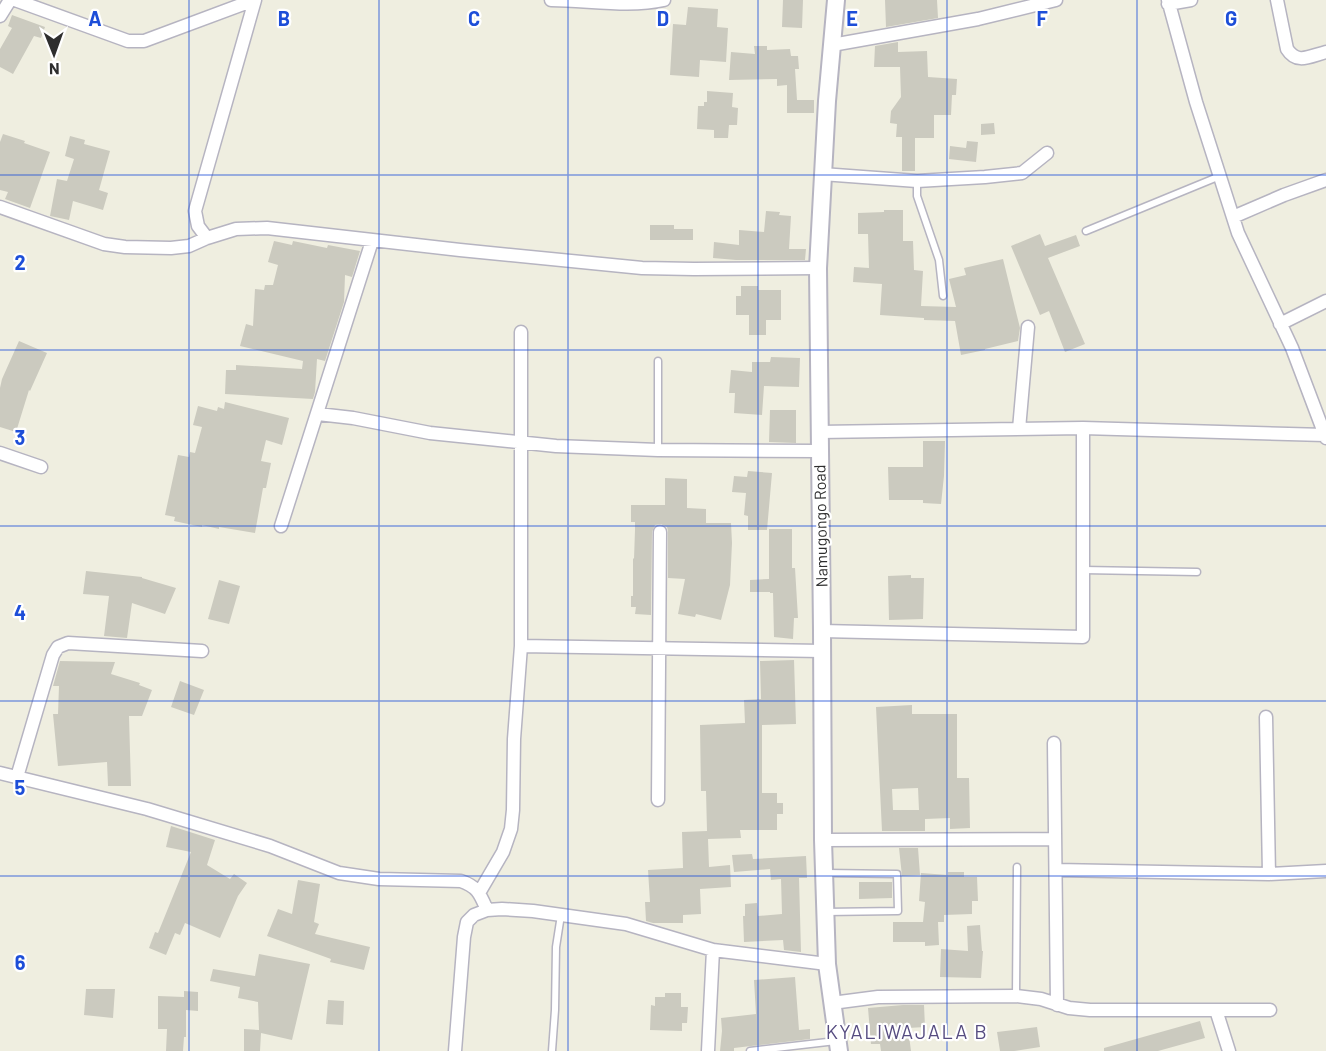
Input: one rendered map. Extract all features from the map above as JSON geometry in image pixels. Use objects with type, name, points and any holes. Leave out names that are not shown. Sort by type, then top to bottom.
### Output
[{"type":"main road","name":"Namugongo Road","points":[[836,0],[826,101],[818,268],[823,840],[827,964],[838,1046]]},
{"type":"street","points":[[0,16],[10,0]]},
{"type":"street","points":[[15,0],[128,41],[144,40],[254,0]]},
{"type":"street","points":[[207,238],[198,226],[195,210],[254,0]]},
{"type":"street","points":[[551,0],[623,3],[664,0]]},
{"type":"street","points":[[832,45],[978,19],[1056,0]]},
{"type":"street","points":[[819,432],[1083,428],[1325,430],[1292,348],[1238,233],[1196,102],[1168,2],[1191,0]]},
{"type":"street","points":[[1277,0],[1287,49],[1291,55],[1301,59],[1326,52]]},
{"type":"street","points":[[822,174],[917,180],[985,177],[1022,173],[1047,153]]},
{"type":"street","points":[[1233,217],[1326,180]]},
{"type":"street","points":[[0,207],[104,244],[125,247],[171,249],[189,246],[236,229],[267,228],[642,268],[694,270],[818,268]]},
{"type":"street","points":[[281,526],[372,241]]},
{"type":"street","points":[[1280,324],[1326,301]]},
{"type":"street","points":[[1018,429],[1028,327]]},
{"type":"street","points":[[479,893],[503,852],[511,829],[513,810],[514,739],[520,646],[521,332]]},
{"type":"street","points":[[318,414],[353,418],[430,433],[556,446],[658,450],[819,451]]},
{"type":"street","points":[[822,631],[1083,637],[1083,428]]},
{"type":"street","points":[[0,453],[41,467]]},
{"type":"street","points":[[658,800],[660,532]]},
{"type":"street","points":[[17,777],[52,655],[58,647],[68,642],[202,651]]},
{"type":"street","points":[[520,646],[822,651]]},
{"type":"street","points":[[1266,717],[1269,874]]},
{"type":"street","points":[[1054,743],[1057,1005]]},
{"type":"street","points":[[0,773],[147,809],[270,846],[339,873],[379,879],[461,881],[472,885],[479,893],[487,910]]},
{"type":"street","points":[[823,840],[1055,839]]},
{"type":"street","points":[[1056,870],[1269,874],[1326,871]]},
{"type":"street","points":[[455,1051],[466,922],[474,915],[487,910],[502,909],[626,924],[712,951],[827,964]]},
{"type":"street","points":[[708,1051],[712,951]]},
{"type":"street","points":[[832,1003],[878,997],[1016,996],[1041,999],[1069,1008],[1090,1010],[1270,1010]]},
{"type":"street","points":[[1216,1010],[1229,1051]]},
{"type":"lane","points":[[1086,231],[1220,176]]},
{"type":"lane","points":[[917,180],[917,196],[939,260],[943,296]]},
{"type":"lane","points":[[658,361],[658,450]]},
{"type":"lane","points":[[1083,570],[1197,572]]},
{"type":"lane","points":[[1016,996],[1017,867]]},
{"type":"lane","points":[[824,873],[897,874],[898,911],[825,912]]},
{"type":"lane","points":[[552,1051],[556,947],[561,915]]},
{"type":"lane","points":[[750,1051],[838,1046]]},
{"type":"building","points":[[783,0],[803,0],[802,28],[782,27]]},
{"type":"building","points":[[885,0],[937,0],[938,18],[886,27]]},
{"type":"building","points":[[688,7],[718,9],[717,27],[728,28],[726,62],[700,60],[699,77],[670,75],[673,24],[686,25]]},
{"type":"building","points":[[12,15],[45,27],[41,38],[34,36],[13,74],[0,67],[0,49],[12,28],[8,26]]},
{"type":"building","points":[[898,42],[898,52],[927,51],[928,77],[957,79],[956,95],[952,95],[951,115],[934,115],[934,138],[915,138],[915,171],[902,171],[902,137],[896,137],[897,124],[890,123],[891,111],[901,97],[900,67],[874,67],[875,46]]},
{"type":"building","points":[[754,46],[767,46],[767,50],[790,49],[791,56],[798,56],[799,69],[795,69],[797,100],[814,100],[814,113],[787,113],[787,85],[777,86],[777,79],[729,80],[731,52],[755,54]]},
{"type":"building","points":[[707,91],[733,93],[732,107],[738,108],[737,125],[729,125],[728,138],[714,138],[714,130],[697,129],[698,106],[704,106],[704,102],[707,102]]},
{"type":"building","points":[[994,123],[995,134],[981,135],[981,124]]},
{"type":"building","points":[[3,134],[50,152],[30,208],[5,199],[8,192],[0,190],[0,142]]},
{"type":"building","points":[[70,136],[85,140],[84,144],[110,151],[99,190],[108,193],[103,210],[73,201],[69,220],[50,216],[57,179],[67,181],[74,159],[65,156]]},
{"type":"building","points":[[967,141],[978,142],[976,162],[949,159],[950,146],[966,148]]},
{"type":"building","points":[[884,210],[903,210],[903,241],[913,241],[914,270],[923,271],[921,306],[956,307],[949,279],[966,275],[964,268],[1003,259],[1020,328],[1018,341],[961,355],[955,321],[880,315],[882,284],[853,282],[854,267],[869,268],[868,234],[858,234],[858,213],[884,212]]},
{"type":"building","points":[[766,211],[791,216],[789,249],[806,249],[805,260],[713,258],[714,242],[739,245],[739,230],[764,232]]},
{"type":"building","points":[[650,225],[674,225],[674,229],[693,229],[693,240],[650,240]]},
{"type":"building","points":[[1040,234],[1045,246],[1076,235],[1080,246],[1048,258],[1085,344],[1065,352],[1049,311],[1040,315],[1011,246]]},
{"type":"building","points":[[274,241],[292,245],[293,241],[327,248],[328,245],[360,251],[352,277],[345,275],[344,302],[325,361],[317,359],[313,399],[225,394],[226,370],[236,370],[236,365],[302,369],[303,361],[240,346],[246,324],[253,326],[255,289],[264,290],[265,285],[273,285],[278,265],[268,262]]},
{"type":"building","points":[[741,286],[758,286],[758,290],[781,290],[781,320],[766,320],[766,335],[749,335],[749,315],[736,315],[736,296],[741,296]]},
{"type":"building","points":[[19,341],[47,353],[29,390],[16,432],[0,427],[0,388]]},
{"type":"building","points":[[771,357],[800,358],[799,387],[764,386],[762,415],[734,413],[735,393],[729,393],[731,370],[752,372],[752,362],[770,362]]},
{"type":"building","points":[[225,402],[289,418],[282,445],[266,440],[261,461],[271,463],[266,488],[263,488],[255,533],[202,525],[202,527],[174,521],[175,517],[165,515],[178,455],[189,457],[190,452],[195,453],[202,427],[193,425],[198,406],[217,411],[218,407],[224,409]]},
{"type":"building","points":[[770,410],[796,410],[796,443],[769,442]]},
{"type":"building","points":[[923,441],[945,441],[941,504],[923,503],[923,500],[889,500],[888,467],[923,467]]},
{"type":"building","points":[[748,471],[772,473],[767,530],[748,530],[748,516],[744,515],[746,493],[732,492],[734,476],[747,477]]},
{"type":"building","points":[[665,478],[687,479],[687,508],[706,509],[706,523],[731,523],[730,585],[721,620],[696,614],[695,617],[678,614],[685,579],[668,578],[668,531],[667,527],[661,524],[655,525],[652,532],[651,615],[635,614],[636,607],[631,607],[635,522],[631,522],[631,505],[665,505]]},
{"type":"building","points":[[769,529],[792,529],[792,568],[795,568],[798,618],[794,618],[793,639],[774,637],[773,593],[750,592],[750,580],[769,579]]},
{"type":"building","points":[[86,571],[142,577],[176,588],[165,614],[132,603],[127,638],[104,636],[109,596],[83,594]]},
{"type":"building","points":[[911,575],[911,578],[924,578],[923,619],[889,620],[888,576]]},
{"type":"building","points":[[219,580],[240,586],[229,624],[208,619]]},
{"type":"building","points":[[794,660],[796,724],[762,725],[762,793],[777,793],[777,803],[783,803],[783,814],[777,814],[777,830],[740,830],[741,838],[708,839],[709,867],[730,865],[731,887],[700,889],[701,914],[683,915],[683,923],[646,921],[645,902],[650,902],[648,870],[683,868],[682,832],[707,831],[706,791],[701,791],[700,725],[745,723],[744,700],[761,699],[760,661]]},
{"type":"building","points":[[60,661],[115,662],[111,674],[140,683],[139,685],[152,690],[142,716],[129,716],[131,786],[108,786],[107,762],[58,766],[53,714],[58,714],[59,686],[53,686]]},
{"type":"building","points":[[180,681],[204,690],[194,715],[171,707]]},
{"type":"building","points":[[912,705],[912,714],[957,714],[957,778],[969,778],[970,828],[950,829],[950,818],[925,819],[925,831],[882,831],[876,707]],"holes":[[[918,788],[919,810],[893,810],[892,789]]]},
{"type":"building","points":[[171,826],[215,840],[207,865],[230,879],[234,874],[247,883],[238,896],[220,938],[185,923],[180,935],[175,933],[166,955],[149,948],[155,932],[158,933],[191,852],[166,847]]},
{"type":"building","points":[[899,848],[918,848],[920,875],[902,876]]},
{"type":"building","points":[[752,854],[753,859],[806,856],[807,878],[799,878],[801,952],[784,950],[783,940],[744,942],[745,904],[757,903],[758,916],[782,914],[781,879],[771,880],[770,869],[734,872],[732,855]]},
{"type":"building","points":[[948,872],[964,872],[964,877],[977,877],[978,901],[972,901],[972,914],[944,915],[944,922],[938,922],[939,945],[925,946],[925,942],[893,942],[893,922],[923,922],[925,902],[919,901],[921,873],[948,875]]},
{"type":"building","points":[[298,880],[320,884],[314,922],[319,924],[315,934],[370,947],[364,970],[330,962],[331,959],[267,936],[278,909],[292,914]]},
{"type":"building","points":[[859,882],[892,882],[892,898],[859,899]]},
{"type":"building","points":[[980,925],[983,951],[981,978],[940,977],[941,949],[968,951],[967,926]]},
{"type":"building","points":[[259,954],[310,964],[292,1040],[261,1033],[260,1051],[244,1051],[244,1029],[259,1030],[258,1002],[238,998],[240,987],[210,981],[213,969],[255,976]]},
{"type":"building","points":[[795,977],[799,1030],[810,1029],[810,1039],[734,1048],[734,1051],[720,1051],[721,1018],[756,1014],[754,980]]},
{"type":"building","points":[[86,989],[115,989],[113,1018],[84,1015]]},
{"type":"building","points":[[184,991],[198,992],[198,1011],[186,1010],[186,1037],[184,1037],[183,1051],[166,1051],[167,1029],[158,1029],[158,996],[184,997]]},
{"type":"building","points":[[665,993],[681,993],[681,1007],[688,1007],[687,1023],[682,1023],[682,1031],[650,1030],[651,1005],[655,1006],[655,997],[665,997]]},
{"type":"building","points":[[328,1000],[344,1001],[343,1025],[326,1024]]},
{"type":"building","points":[[924,1005],[925,1027],[908,1028],[911,1051],[881,1051],[880,1044],[871,1044],[868,1008]]},
{"type":"building","points":[[1200,1021],[1205,1038],[1158,1051],[1104,1051],[1104,1048]]},
{"type":"building","points":[[1037,1027],[1040,1047],[1000,1051],[997,1032]]},
{"type":"district","name":"KYALIWAJALA B","points":[[907,1031]]}]
